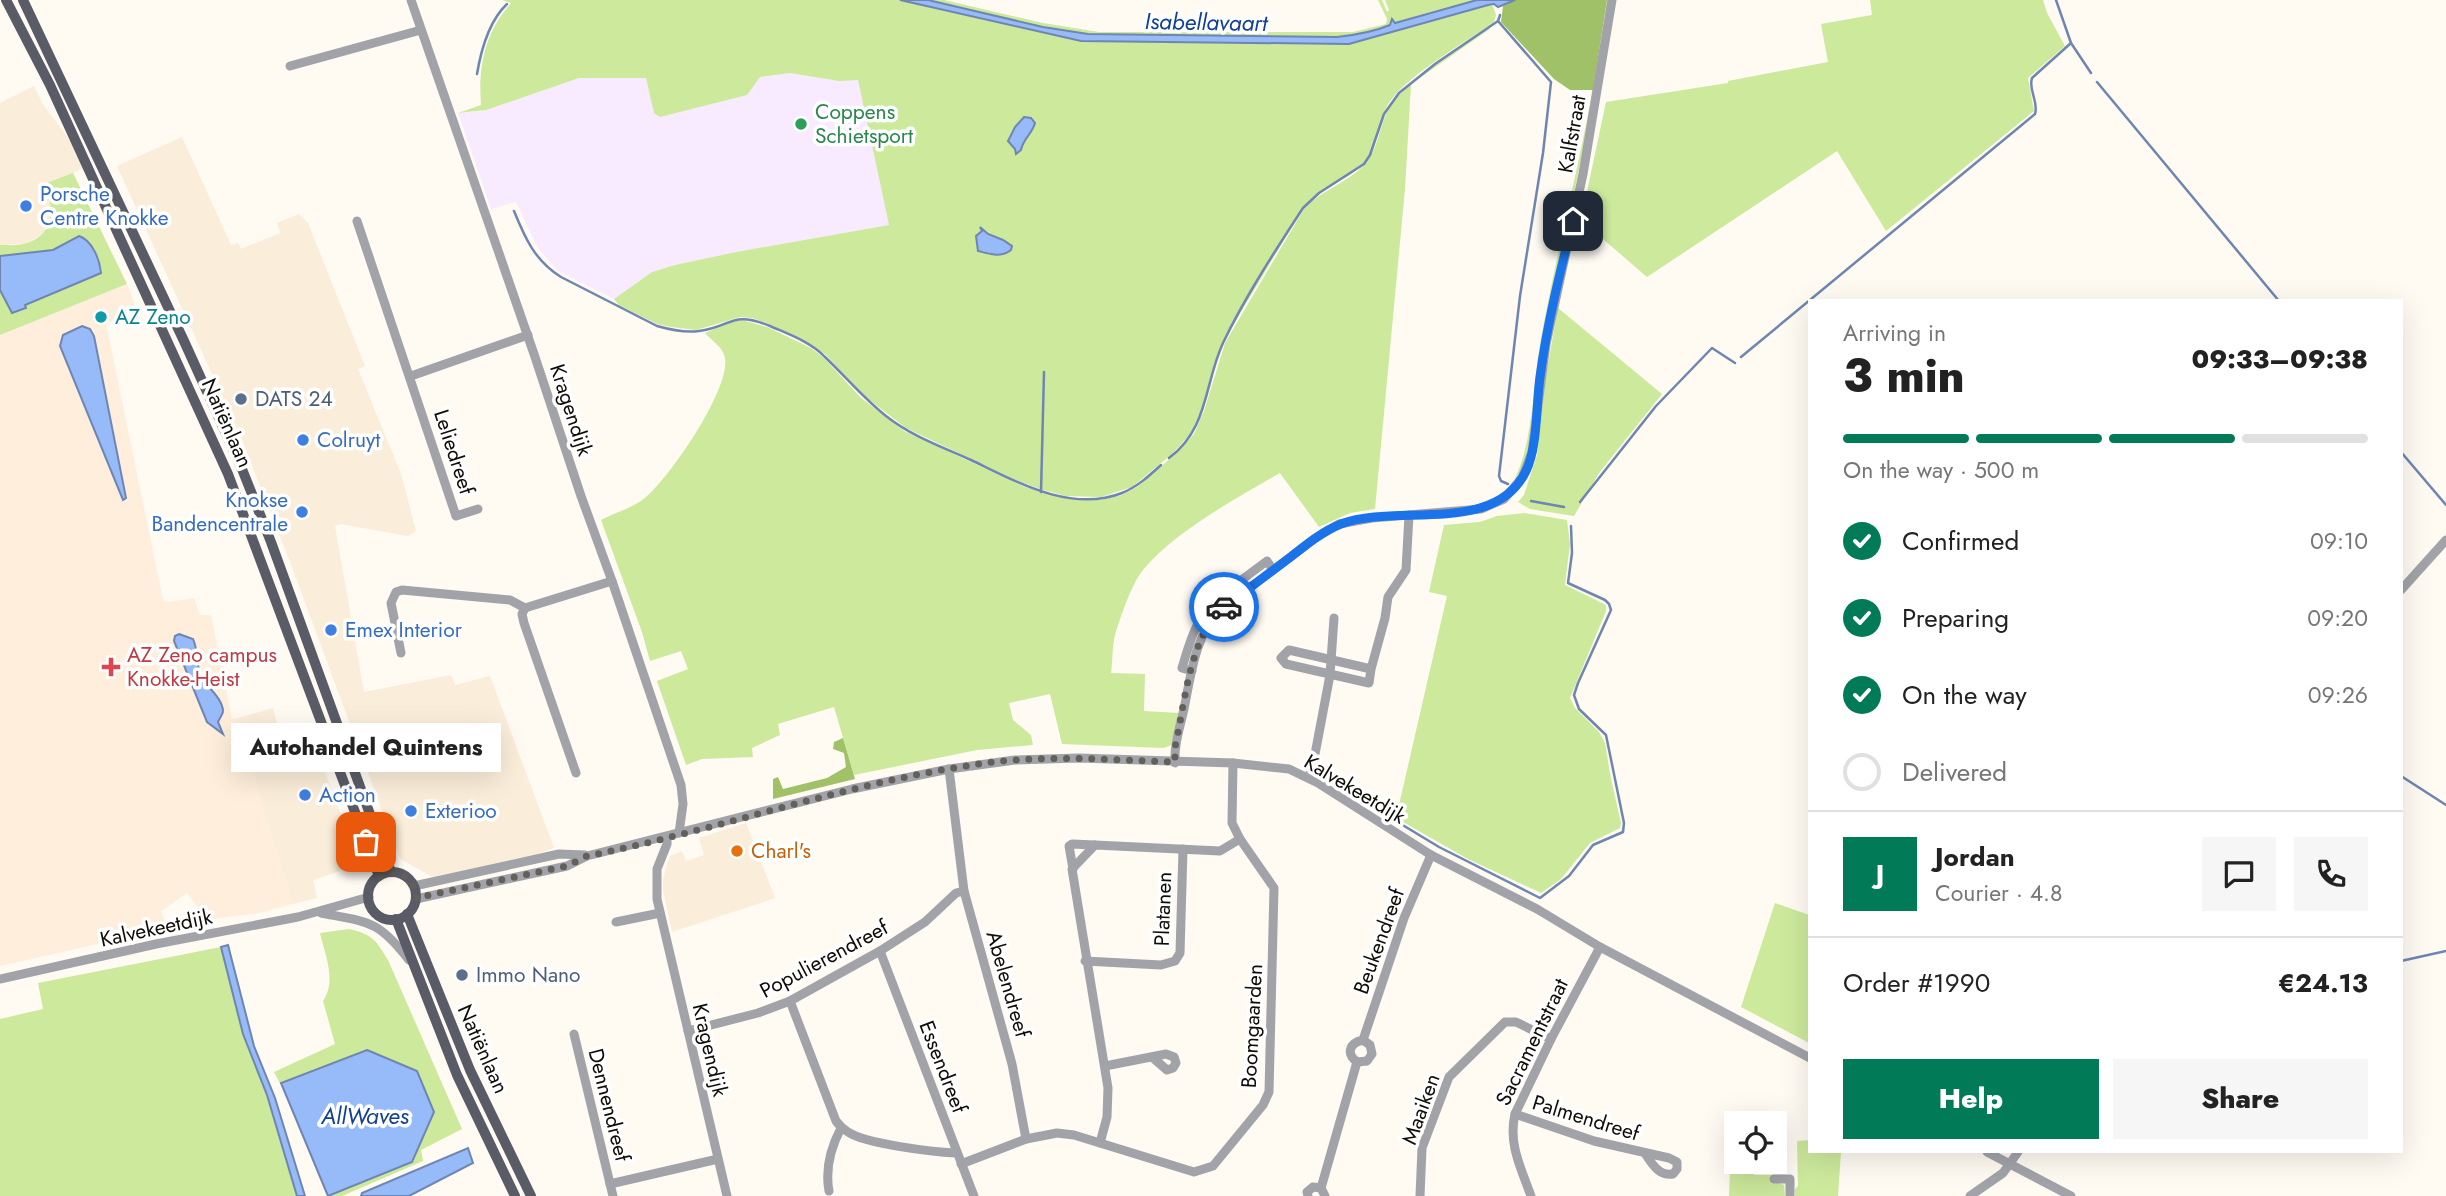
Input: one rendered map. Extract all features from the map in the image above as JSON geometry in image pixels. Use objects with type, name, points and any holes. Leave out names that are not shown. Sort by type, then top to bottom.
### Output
[{"type":"main road","name":"Natiënlaan","points":[[6,0],[43,70],[228,474],[385,874]]},
{"type":"main road","name":"Natiënlaan","points":[[23,0],[242,469],[271,542],[385,874]]},
{"type":"main road","points":[[385,874],[407,877],[414,886],[416,898],[407,914],[396,919],[386,919],[377,914],[371,906],[370,887],[385,874]]},
{"type":"main road","name":"Natiënlaan","points":[[407,914],[470,1070],[531,1196]]},
{"type":"main road","name":"Natiënlaan","points":[[396,919],[457,1075],[515,1196]]},
{"type":"street","name":"Kragendijk","points":[[411,0],[681,785],[683,804],[679,833]]},
{"type":"street","name":"Kalfstraat","points":[[1175,762],[1175,747],[1192,671],[1182,668],[1193,634],[1213,601],[1267,561],[1273,570],[1339,524],[1372,517],[1473,510],[1490,506],[1509,494],[1526,470],[1532,452],[1546,344],[1583,174],[1612,0]]},
{"type":"street","points":[[290,66],[421,30]]},
{"type":"street","name":"Leliedreef","points":[[357,221],[456,516],[478,509]]},
{"type":"street","points":[[411,376],[528,335]]},
{"type":"street","points":[[1371,669],[1289,650],[1281,658],[1286,664],[1369,683],[1388,597],[1406,570],[1409,515]]},
{"type":"street","points":[[2403,588],[2446,540]]},
{"type":"street","points":[[576,772],[522,614],[525,608],[612,580]]},
{"type":"street","points":[[401,653],[391,603],[396,592],[402,590],[510,600],[525,608]]},
{"type":"street","points":[[1308,777],[1312,770],[1329,675],[1334,618]]},
{"type":"street","name":"Kalvekeetdijk","points":[[416,898],[567,866],[587,856],[852,789],[980,764],[1046,758],[1233,763],[1279,767],[1308,777],[1431,855],[1538,909],[1600,947],[1808,1057]]},
{"type":"street","name":"Boomgaarden","points":[[1026,1139],[1057,1133],[1100,1143],[1194,1172],[1213,1167],[1263,1105],[1269,1092],[1274,888],[1232,823],[1233,763]]},
{"type":"street","name":"Abelendreef","points":[[950,769],[964,891],[1012,1065],[1026,1139]]},
{"type":"street","name":"Kragendijk","points":[[667,836],[667,844],[657,869],[656,889],[727,1196]]},
{"type":"street","name":"Platanen","points":[[1105,1066],[1069,846],[1220,851],[1240,839]]},
{"type":"street","points":[[1073,869],[1096,845]]},
{"type":"street","name":"Platanen","points":[[1086,961],[1161,965],[1175,961],[1180,953],[1183,849]]},
{"type":"street","name":"Kalvekeetdijk","points":[[414,886],[556,854],[587,856]]},
{"type":"street","name":"Beukendreef","points":[[1363,1040],[1404,918],[1431,855]]},
{"type":"street","name":"Populierendreef","points":[[688,1031],[758,1013],[790,1001],[880,951],[925,922],[956,893],[964,891]]},
{"type":"street","name":"Kalvekeetdijk","points":[[0,979],[156,944],[319,912],[369,897]]},
{"type":"street","name":"Kalvekeetdijk","points":[[319,912],[359,919],[380,928],[413,965]]},
{"type":"street","points":[[616,922],[660,913]]},
{"type":"street","name":"Sacramentstraat","points":[[1531,1196],[1512,1145],[1515,1114],[1600,947]]},
{"type":"street","name":"Essendreef","points":[[880,951],[974,1196]]},
{"type":"street","points":[[790,1001],[841,1128],[859,1137],[929,1151],[957,1153]]},
{"type":"street","name":"Maaiken","points":[[1420,1196],[1422,1148],[1452,1073],[1505,1022],[1516,1022],[1551,1039]]},
{"type":"street","name":"Dennendreef","points":[[574,1034],[613,1196]]},
{"type":"street","name":"Beukendreef","points":[[1363,1040],[1370,1045],[1372,1054],[1367,1061],[1357,1062],[1352,1058],[1351,1046],[1356,1041],[1363,1040]]},
{"type":"street","points":[[1100,1143],[1108,1102],[1105,1066],[1152,1057]]},
{"type":"street","name":"Beukendreef","points":[[1308,1196],[1307,1192],[1313,1187],[1323,1192],[1357,1062]]},
{"type":"street","name":"Palmendreef","points":[[1515,1114],[1555,1129],[1646,1155]]},
{"type":"street","points":[[829,1191],[826,1175],[834,1141],[841,1128]]},
{"type":"street","points":[[961,1164],[1026,1139]]},
{"type":"street","points":[[1989,1153],[2071,1196]]},
{"type":"street","points":[[1970,1196],[1991,1182],[2017,1153]]},
{"type":"street","name":"Dennendreef","points":[[610,1184],[718,1159]]},
{"type":"street","points":[[1774,1179],[1790,1179],[1790,1196]]},
{"type":"shaded area","points":[[790,73],[839,81],[858,79],[889,225],[675,265],[652,272],[614,299],[558,271],[537,247],[516,202],[491,209],[458,113],[482,111],[579,78],[646,77],[654,113],[760,77]]},
{"type":"shaded area","points":[[34,86],[43,105],[88,166],[73,173],[49,195],[52,215],[43,234],[25,244],[0,245],[0,103]]},
{"type":"shaded area","points":[[182,137],[231,245],[238,243],[241,249],[280,233],[277,223],[299,214],[308,223],[365,366],[358,369],[401,474],[416,531],[408,536],[340,524],[335,526],[364,692],[451,675],[455,685],[490,676],[554,848],[527,858],[433,877],[400,859],[240,435],[117,166]]},
{"type":"shaded area","name":"AZ Zeno campus Knokke-Heist","points":[[127,284],[137,310],[106,324],[163,600],[169,602],[194,598],[200,615],[211,615],[232,719],[238,718],[293,904],[259,913],[211,919],[206,917],[187,893],[161,911],[164,926],[159,930],[0,966],[0,335]]},
{"type":"shaded area","points":[[273,708],[280,734],[307,725],[360,864],[313,880],[317,898],[293,904],[238,718]]},
{"type":"shaded area","points":[[746,823],[775,898],[672,932],[663,890],[663,879],[670,856],[682,851],[686,861],[704,855],[699,838]]},
{"type":"green space","points":[[502,0],[900,0],[1081,41],[1349,44],[1488,5],[1493,6],[1496,15],[1494,22],[1425,69],[1400,90],[1386,107],[1372,149],[1363,164],[1318,194],[1303,208],[1223,342],[1200,418],[1192,432],[1172,454],[1132,487],[1101,497],[1066,496],[1040,489],[906,428],[863,395],[826,355],[811,344],[769,324],[740,317],[696,330],[671,327],[657,324],[619,305],[614,299],[652,272],[675,265],[889,225],[858,80],[839,81],[790,73],[760,77],[747,95],[660,117],[654,113],[646,78],[579,78],[486,110],[458,113],[481,105],[485,50],[495,26],[511,3]]},
{"type":"green space","points":[[928,0],[944,0],[1043,23],[1099,32],[1353,32],[1386,24],[1387,19],[1378,0],[1382,0],[1387,12],[1389,10],[1385,0],[1477,0],[1356,35],[1337,37],[1088,34],[1043,27]]},
{"type":"green space","points":[[1515,0],[1607,0],[1593,90],[1570,90],[1554,79],[1501,22],[1503,6]]},
{"type":"green space","points":[[1607,0],[1589,122],[1542,345],[1528,452],[1518,478],[1514,480],[1521,465],[1529,431],[1540,345],[1585,130]]},
{"type":"green space","points":[[1870,0],[2043,0],[2065,46],[2028,78],[2034,111],[1886,231],[1837,151],[1647,277],[1581,220],[1606,102],[1728,83],[1828,62],[1821,24],[1872,15]]},
{"type":"green space","points":[[1491,28],[1414,82],[1454,51]]},
{"type":"green space","points":[[1411,84],[1405,189],[1375,509],[1350,513],[1319,527],[1280,473],[1189,529],[1143,570],[1117,628],[1111,673],[1145,674],[1144,711],[1179,713],[1171,745],[1164,748],[1062,744],[1050,694],[1009,703],[1013,720],[1031,735],[1033,745],[977,750],[854,775],[834,707],[778,724],[780,735],[752,748],[753,757],[702,759],[686,765],[657,681],[688,669],[681,651],[650,661],[601,520],[636,504],[652,491],[666,476],[708,412],[724,372],[725,358],[720,347],[705,333],[742,320],[767,327],[811,348],[823,357],[860,397],[904,431],[1025,487],[1065,498],[1101,500],[1122,495],[1137,487],[1194,434],[1225,343],[1304,209],[1364,165],[1373,152],[1390,106]]},
{"type":"green space","points":[[73,173],[127,284],[0,335],[0,245],[24,244],[43,233],[48,226],[51,210],[44,184]]},
{"type":"green space","points":[[1558,308],[1662,394],[1599,473],[1574,516],[1530,509],[1518,502],[1524,495],[1537,455],[1546,375]]},
{"type":"green space","points":[[1524,513],[1567,520],[1570,544],[1565,585],[1606,605],[1606,611],[1570,698],[1575,708],[1599,732],[1605,743],[1621,823],[1620,828],[1590,843],[1561,879],[1541,893],[1468,859],[1396,818],[1447,596],[1429,592],[1444,525],[1480,522],[1497,516]]},
{"type":"green space","points":[[843,738],[855,779],[773,799],[773,779],[778,777],[783,789],[827,778],[846,767],[844,753],[833,749],[834,742]]},
{"type":"green space","points":[[1775,903],[1808,915],[1808,1042],[1741,1007]]},
{"type":"green space","points":[[349,929],[373,939],[388,960],[462,1129],[421,1150],[423,1161],[342,1196],[327,1196],[274,1072],[335,1044],[323,1001],[330,976],[320,933]]},
{"type":"green space","points":[[221,947],[243,1034],[267,1095],[297,1196],[0,1196],[0,1019],[43,1009],[38,983]]},
{"type":"green space","points":[[1808,1140],[1808,1153],[1841,1153],[1838,1196],[1795,1196],[1798,1186],[1797,1141]]},
{"type":"green space","points":[[1730,1174],[1773,1175],[1784,1185],[1785,1196],[1729,1196]]},
{"type":"water","points":[[900,0],[928,0],[1043,27],[1088,34],[1337,37],[1377,30],[1390,25],[1392,19],[1395,23],[1477,0],[1515,0],[1498,7],[1494,4],[1488,5],[1349,44],[1081,41]]},
{"type":"water","points":[[1024,117],[1031,118],[1035,123],[1021,150],[1016,154],[1008,141]]},
{"type":"water","points":[[980,227],[1012,246],[1011,250],[999,255],[978,251],[976,236],[982,231]]},
{"type":"water","points":[[79,236],[95,251],[101,273],[12,313],[0,290],[0,256],[53,250]]},
{"type":"water","points":[[82,326],[90,329],[94,336],[126,498],[123,500],[60,346],[63,335]]},
{"type":"water","points":[[179,634],[193,639],[200,673],[223,708],[218,722],[223,734],[207,722],[174,641]]},
{"type":"water","points":[[228,945],[254,1046],[275,1098],[305,1196],[297,1196],[267,1095],[243,1034],[221,947]]},
{"type":"water","name":"AllWaves","points":[[367,1050],[417,1071],[434,1112],[412,1162],[328,1196],[281,1083]]},
{"type":"water","points":[[468,1148],[473,1163],[409,1196],[361,1196],[362,1193]]},
{"type":"waterway","points":[[2056,0],[2071,43],[2091,73]]},
{"type":"waterway","points":[[477,74],[487,36],[495,19],[507,4]]},
{"type":"waterway","points":[[1169,458],[1192,433],[1204,405],[1223,343],[1271,257],[1303,208],[1319,193],[1364,164],[1370,155],[1384,114],[1399,93],[1435,64],[1498,21],[1500,15]]},
{"type":"waterway","points":[[1498,21],[1551,82],[1543,153],[1520,296],[1499,476],[1501,481],[1508,484]]},
{"type":"waterway","points":[[1811,299],[2035,114],[2032,78],[2071,43]]},
{"type":"waterway","points":[[2097,82],[2277,299]]},
{"type":"waterway","points":[[514,211],[527,240],[538,256],[561,277],[667,329],[699,331],[747,319],[792,335],[819,352],[870,402],[896,423],[927,441],[1026,485],[1064,497],[1103,498],[1133,488],[1161,465]]},
{"type":"waterway","points":[[1741,357],[1808,302]]},
{"type":"waterway","points":[[1580,502],[1656,406],[1712,348],[1735,363]]},
{"type":"waterway","points":[[1041,492],[1044,372]]},
{"type":"waterway","points":[[2403,454],[2446,505]]},
{"type":"waterway","points":[[1531,501],[1564,507]]},
{"type":"waterway","points":[[1391,818],[1439,847],[1540,898],[1569,876],[1593,845],[1623,832],[1624,823],[1606,735],[1579,709],[1574,695],[1611,610],[1605,600],[1568,583],[1572,553],[1571,526]]},
{"type":"waterway","points":[[2403,777],[2446,805]]},
{"type":"waterway","points":[[2403,961],[2446,951]]},
{"type":"way so far","points":[[366,842],[379,876],[391,872],[402,874],[414,886],[416,898],[567,866],[587,856],[852,789],[950,769],[1046,758],[1175,762],[1175,747],[1196,656],[1210,622],[1224,607]]},
{"type":"place","name":"Coppens Schietsport","points":[[801,124]]},
{"type":"place","name":"Porsche Centre Knokke","points":[[26,206]]},
{"type":"place","name":"AZ Zeno","points":[[101,317]]},
{"type":"place","name":"DATS 24","points":[[241,399]]},
{"type":"place","name":"Colruyt","points":[[303,440]]},
{"type":"place","name":"Knokse Bandencentrale","points":[[302,512]]},
{"type":"place","name":"Emex Interior","points":[[331,630]]},
{"type":"place","name":"AZ Zeno campus Knokke-Heist","points":[[111,667]]},
{"type":"place","name":"Action","points":[[305,795]]},
{"type":"place","name":"Exterioo","points":[[411,811]]},
{"type":"place","name":"Autohandel Quintens","points":[[366,842]]},
{"type":"place","name":"Charl's","points":[[737,851]]},
{"type":"place","name":"Immo Nano","points":[[462,975]]},
{"type":"route","points":[[1224,607],[1314,539],[1339,524],[1372,517],[1481,509],[1504,499],[1516,487],[1532,452],[1540,374],[1573,221]]},
{"type":"water label","name":"Isabellavaart","points":[[1206,22]]}]
